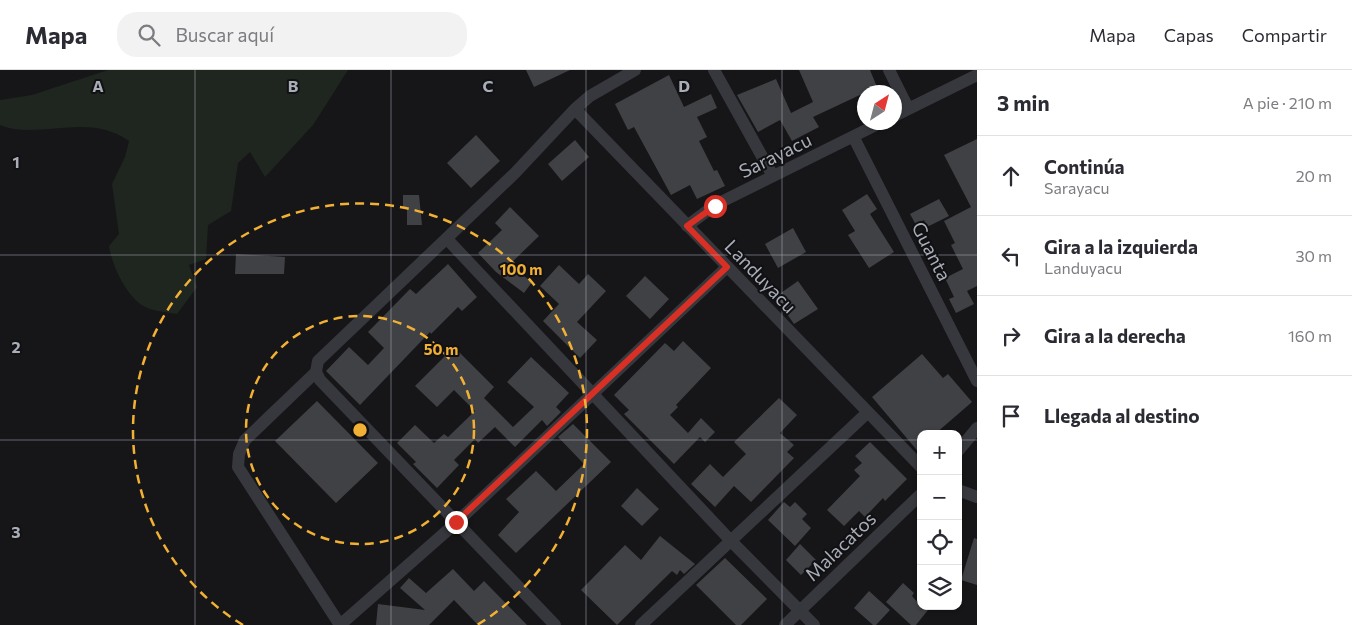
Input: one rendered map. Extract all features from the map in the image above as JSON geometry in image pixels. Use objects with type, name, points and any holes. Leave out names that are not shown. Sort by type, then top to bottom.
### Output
[{"type":"street","points":[[635,70],[590,96],[575,109],[515,173],[318,362],[316,372],[245,440],[239,454],[238,467],[340,625],[456,522],[727,267]]},
{"type":"street","points":[[714,70],[774,176]]},
{"type":"street","points":[[889,70],[908,108]]},
{"type":"street","points":[[902,111],[977,75]]},
{"type":"street","name":"Landuyacu","points":[[575,109],[917,463]]},
{"type":"street","name":"Sarayacu","points":[[687,226],[715,206],[868,130]]},
{"type":"street","name":"Guanta","points":[[854,138],[977,381]]},
{"type":"street","points":[[447,239],[732,542],[799,612],[814,625]]},
{"type":"street","points":[[316,372],[320,380],[555,625]]},
{"type":"street","points":[[641,625],[732,542],[867,413]]},
{"type":"street","points":[[962,446],[977,428]]},
{"type":"street","points":[[962,491],[977,497]]},
{"type":"street","name":"Malacatos","points":[[785,625],[917,498]]},
{"type":"shaded area","points":[[108,70],[348,70],[313,125],[265,177],[250,152],[238,163],[231,211],[208,225],[206,259],[189,265],[197,287],[177,314],[153,310],[134,299],[116,269],[109,246],[119,234],[112,184],[125,157],[129,141],[113,132],[97,128],[80,127],[31,130],[15,129],[0,125],[0,100],[32,95]]},
{"type":"building","points":[[526,70],[570,70],[534,87]]},
{"type":"building","points":[[799,70],[870,70],[876,85],[857,85],[857,96],[813,117],[819,127],[792,141],[780,120],[758,132],[737,95],[776,79],[791,113],[813,102]]},
{"type":"building","points":[[669,75],[684,107],[711,94],[717,108],[697,117],[707,137],[699,141],[714,171],[717,170],[725,186],[697,199],[690,185],[671,195],[634,127],[628,130],[615,104]]},
{"type":"building","points":[[476,135],[500,161],[471,188],[447,163]]},
{"type":"building","points":[[977,139],[977,286],[967,291],[974,304],[956,313],[949,299],[954,297],[945,278],[963,269],[951,245],[955,243],[944,221],[971,207],[944,155]]},
{"type":"building","points":[[575,140],[589,157],[562,181],[548,164]]},
{"type":"building","points":[[867,194],[877,209],[870,214],[894,252],[869,268],[848,235],[855,231],[842,210]]},
{"type":"building","points":[[403,195],[419,195],[422,225],[407,225],[407,208],[403,208]]},
{"type":"building","points":[[939,199],[949,216],[927,227],[924,220],[916,225],[910,214]]},
{"type":"building","points":[[510,207],[539,236],[509,265],[532,282],[524,293],[496,272],[478,253],[502,230],[495,223]]},
{"type":"building","points":[[793,228],[806,252],[778,268],[765,244]]},
{"type":"building","points":[[236,254],[285,257],[284,274],[235,274]]},
{"type":"building","points":[[448,264],[477,297],[462,311],[458,307],[431,334],[430,332],[360,405],[326,371],[349,347],[368,365],[384,348],[368,332],[410,289],[416,294]]},
{"type":"building","points":[[559,265],[579,284],[588,274],[606,291],[577,322],[597,340],[580,358],[543,321],[559,304],[540,286]]},
{"type":"building","points":[[645,276],[669,299],[650,319],[626,296]]},
{"type":"building","points":[[798,281],[818,309],[794,324],[775,297]]},
{"type":"building","points":[[683,341],[711,368],[676,405],[678,407],[670,415],[688,433],[701,418],[715,432],[705,442],[700,437],[674,464],[624,414],[629,410],[614,395],[665,343],[674,351]]},
{"type":"building","points":[[454,347],[494,387],[484,398],[513,427],[534,407],[507,382],[531,357],[569,393],[556,407],[561,412],[547,426],[542,420],[515,447],[495,427],[478,443],[475,439],[454,460],[459,465],[437,488],[413,464],[416,462],[397,443],[415,425],[434,443],[444,434],[448,437],[475,411],[454,390],[437,407],[415,386]]},
{"type":"building","points":[[922,354],[943,378],[948,374],[972,402],[940,430],[917,430],[917,450],[872,397]]},
{"type":"building","points":[[779,398],[797,415],[780,433],[794,445],[787,452],[794,458],[751,502],[734,486],[715,507],[691,484],[710,464],[723,477],[746,454],[734,442]]},
{"type":"building","points":[[317,401],[378,463],[336,503],[275,441]]},
{"type":"building","points":[[573,424],[611,462],[516,553],[498,535],[519,512],[506,499],[536,471],[556,491],[584,464],[558,437]]},
{"type":"building","points":[[870,442],[907,479],[885,501],[883,498],[865,517],[859,511],[844,526],[827,510],[860,476],[854,470],[862,463],[855,456]]},
{"type":"building","points":[[637,488],[659,509],[642,526],[621,506]]},
{"type":"building","points":[[784,502],[790,507],[795,502],[807,514],[802,519],[811,528],[795,546],[768,520]]},
{"type":"building","points":[[660,536],[695,564],[684,574],[680,570],[677,575],[672,571],[617,625],[581,590],[625,545],[641,560]]},
{"type":"building","points":[[974,538],[977,539],[977,585],[962,580]]},
{"type":"building","points":[[800,544],[816,560],[801,575],[786,560]]},
{"type":"building","points":[[725,558],[767,599],[741,625],[736,625],[696,585]]},
{"type":"building","points":[[453,569],[474,591],[484,581],[527,625],[478,625],[454,600],[429,625],[376,625],[378,604],[425,610],[400,588],[409,578],[426,593]]},
{"type":"building","points":[[903,583],[914,593],[912,596],[917,602],[917,610],[928,610],[916,625],[911,625],[886,602]]},
{"type":"building","points":[[869,591],[890,610],[876,625],[873,625],[854,608]]},
{"type":"route","points":[[456,522],[727,267],[687,226],[715,206]]}]
